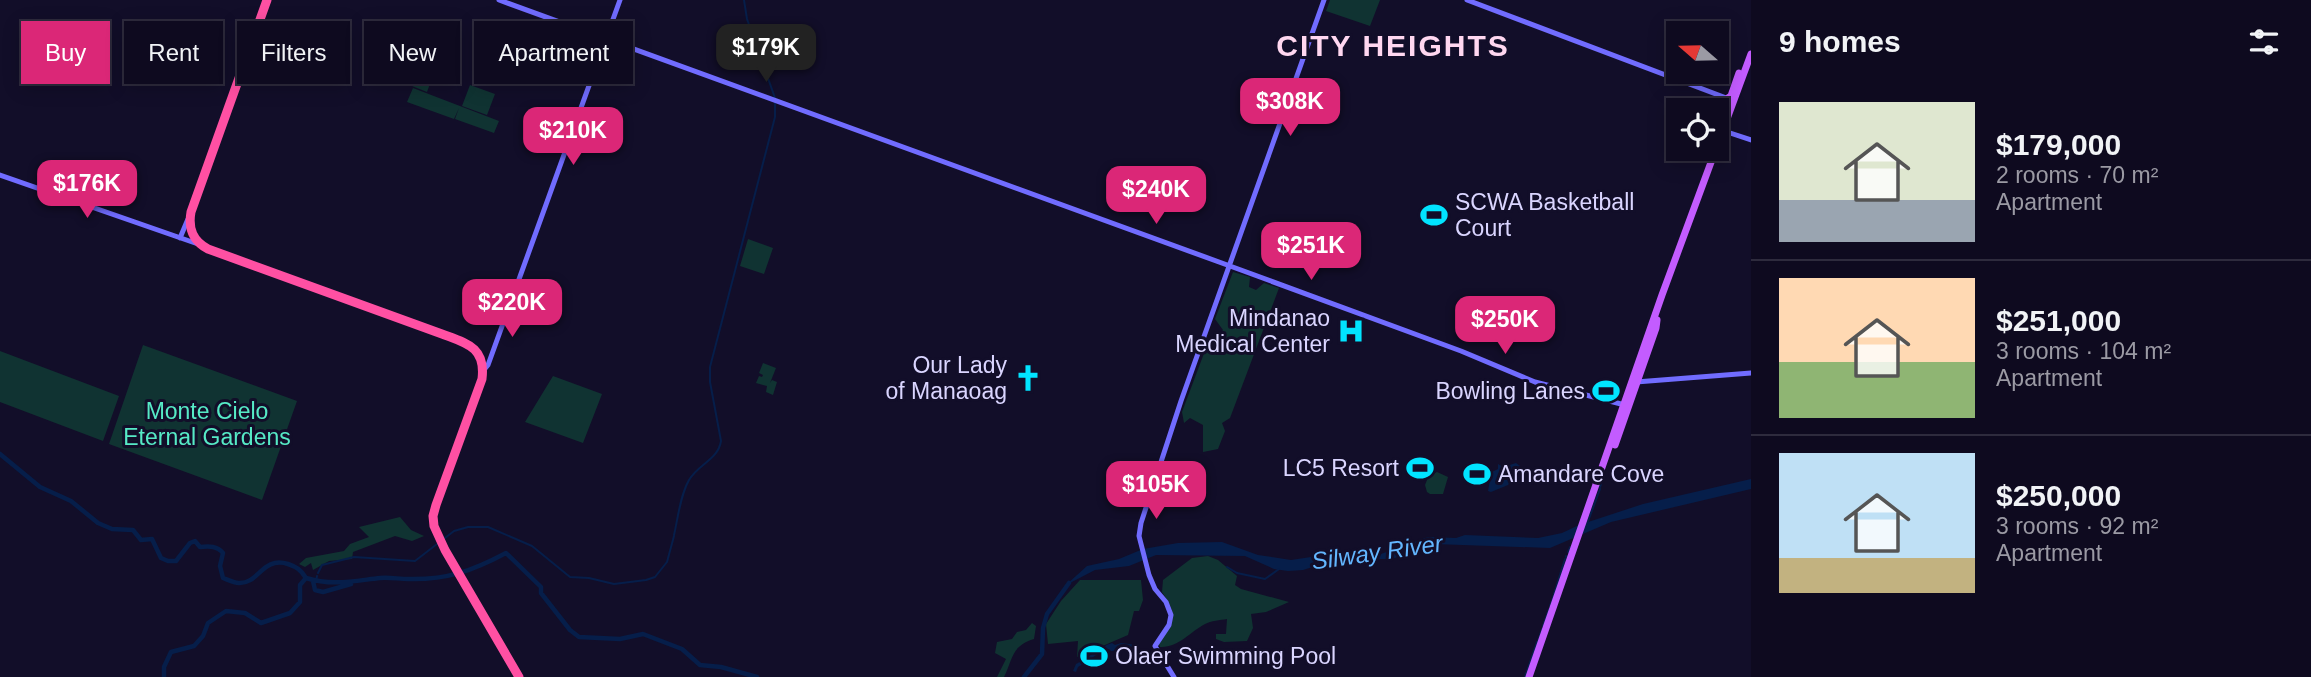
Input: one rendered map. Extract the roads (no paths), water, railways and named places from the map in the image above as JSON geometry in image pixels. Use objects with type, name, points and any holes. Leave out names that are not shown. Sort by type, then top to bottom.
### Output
[{"type":"highway","points":[[267,0],[190,215],[191,230],[200,244],[465,343],[478,353],[483,371],[482,379],[433,516],[434,526],[469,593],[519,677]]},
{"type":"main road","points":[[499,0],[558,21]]},
{"type":"main road","points":[[612,21],[620,0]]},
{"type":"main road","points":[[1174,677],[1155,646],[1170,622],[1170,612],[1151,581],[1139,533],[1149,497],[1324,0]]},
{"type":"main road","points":[[1467,0],[1730,99]]},
{"type":"main road","points":[[633,48],[1461,351],[1535,382],[1625,405]]},
{"type":"main road","points":[[1729,104],[1750,52]]},
{"type":"main road","points":[[1729,115],[1750,52]]},
{"type":"main road","points":[[483,371],[489,361],[589,84]]},
{"type":"main road","points":[[1729,134],[1751,140]]},
{"type":"main road","points":[[1529,677],[1711,161]]},
{"type":"main road","points":[[0,175],[200,244]]},
{"type":"main road","points":[[180,238],[190,215]]},
{"type":"main road","points":[[1597,484],[1596,476],[1656,328],[1655,319]]},
{"type":"main road","points":[[1633,382],[1751,373]]},
{"type":"water","points":[[1516,463],[1520,466],[1508,485],[1488,491],[1488,474],[1498,469],[1498,464],[1503,467]]},
{"type":"water","points":[[1751,479],[1751,489],[1611,522],[1550,548],[1434,544],[1392,559],[1338,559],[1303,570],[1288,571],[1274,569],[1245,556],[1156,555],[1129,566],[1095,570],[1066,585],[1087,566],[1119,559],[1143,549],[1178,543],[1222,542],[1258,555],[1291,560],[1331,554],[1381,554],[1428,537],[1456,538],[1465,535],[1538,538],[1562,533],[1643,504]]},
{"type":"water","points":[[1112,643],[1138,645],[1138,650],[1109,649],[1078,667],[1076,672],[1073,671],[1076,664]]},
{"type":"waterway","points":[[744,0],[747,19],[775,98]]},
{"type":"waterway","points":[[674,535],[686,486],[697,470],[716,453],[721,441],[710,382],[710,367],[775,117],[775,103]]},
{"type":"waterway","points":[[0,454],[40,487],[71,501],[98,523],[112,529],[133,530],[141,540],[152,539],[161,558],[168,561],[176,561],[190,543],[195,541],[200,547],[213,547],[223,553],[220,566],[223,578],[233,582],[246,582],[266,567],[279,563],[296,568],[306,578]]},
{"type":"waterway","points":[[1600,487],[1602,482]]},
{"type":"waterway","points":[[1587,524],[1600,489]]},
{"type":"waterway","points":[[445,538],[454,531],[468,527],[488,527],[532,546],[570,577],[614,584],[655,577],[667,562],[674,536]]},
{"type":"waterway","points":[[318,573],[322,565],[354,557],[415,561],[437,544]]},
{"type":"waterway","points":[[1568,552],[1570,547]]},
{"type":"waterway","name":"Silway River","points":[[164,677],[164,667],[171,652],[194,646],[203,636],[208,623],[226,611],[245,613],[261,623],[290,613],[300,602],[300,585],[306,578],[334,582],[435,578],[482,565],[506,553],[541,587],[541,593],[570,630],[579,637],[620,639],[643,634],[682,649],[700,665],[721,667],[757,677]]},
{"type":"waterway","points":[[1554,594],[1565,559]]},
{"type":"waterway","points":[[1227,567],[1237,573],[1265,579],[1279,569]]},
{"type":"waterway","name":"Silway River","points":[[316,581],[317,576]]},
{"type":"waterway","points":[[313,581],[315,590],[323,592],[351,584]]},
{"type":"waterway","name":"Silway River","points":[[1024,677],[1042,654],[1043,628],[1047,614],[1069,583]]},
{"type":"waterway","points":[[1550,606],[1554,595]]},
{"type":"waterway","points":[[1543,626],[1549,609]]},
{"type":"waterway","points":[[1538,641],[1542,629]]},
{"type":"waterway","points":[[1527,671],[1537,642]]},
{"type":"waterway","points":[[1525,677],[1526,673]]},
{"type":"place","name":"SCWA Basketball Court","points":[[1434,215]]},
{"type":"place","name":"Mindanao Medical Center","points":[[1351,331]]},
{"type":"place","name":"Our Lady of Manaoag","points":[[1028,378]]},
{"type":"place","name":"Bowling Lanes","points":[[1606,391]]},
{"type":"place","name":"LC5 Resort","points":[[1420,468]]},
{"type":"place","name":"Amandare Cove","points":[[1477,474]]},
{"type":"place","name":"Olaer Swimming Pool","points":[[1094,656]]},
{"type":"district","name":"CITY HEIGHTS","points":[[1393,45]]},
{"type":"park label","name":"Monte Cielo Eternal Gardens","points":[[207,424]]}]
